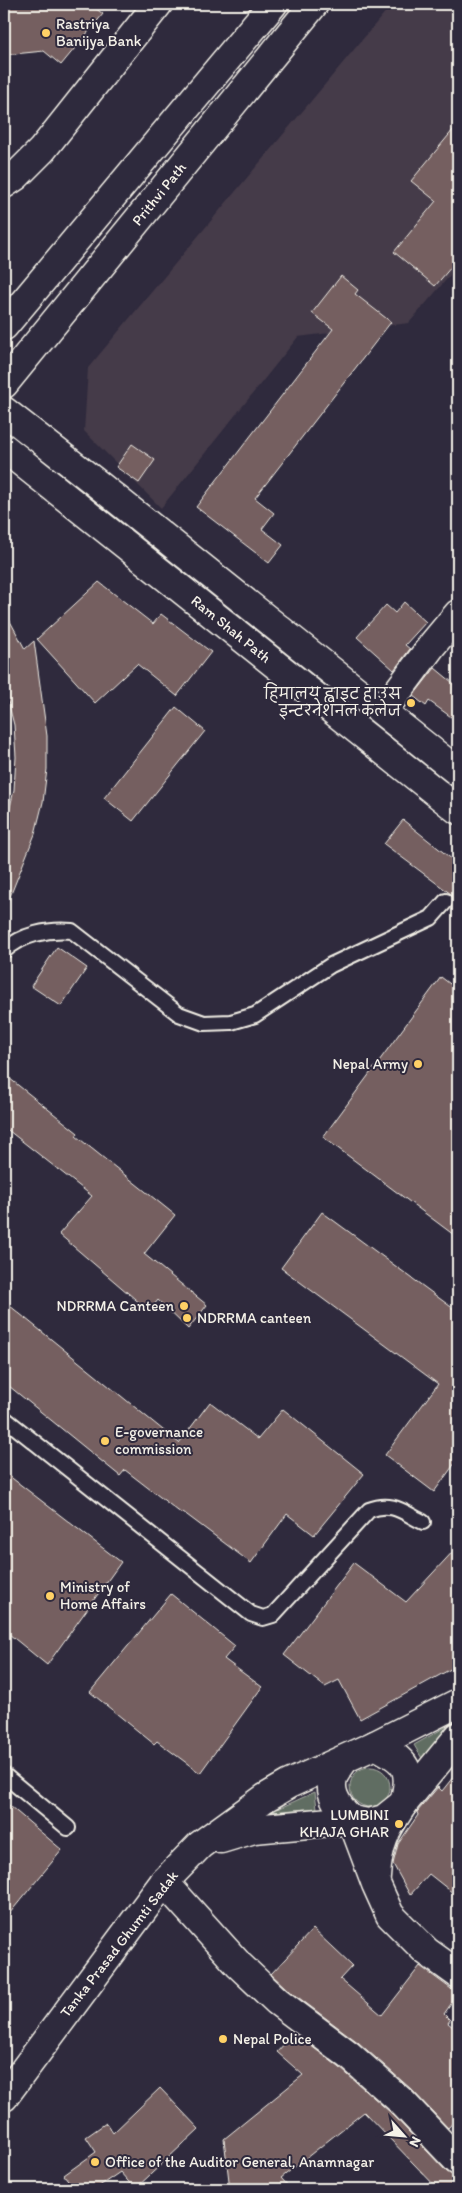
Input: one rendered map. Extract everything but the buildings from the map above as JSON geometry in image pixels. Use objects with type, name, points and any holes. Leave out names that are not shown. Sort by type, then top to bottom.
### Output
[{"type":"street","points":[[4,184],[16,176],[42,150],[158,4]]},
{"type":"street","points":[[4,326],[272,4]]},
{"type":"street","name":"Prithvi Path","points":[[4,384],[314,4]]},
{"type":"street","name":"Ram Shah Path","points":[[4,411],[458,772]]},
{"type":"street","name":"Ram Shah Path","points":[[4,448],[458,810]]},
{"type":"street","points":[[383,711],[458,614]]},
{"type":"street","points":[[200,1845],[265,1798],[289,1784],[344,1760],[458,1703]]},
{"type":"street","points":[[376,1884],[377,1855],[386,1831],[404,1803],[458,1737]]},
{"type":"street","points":[[375,1745],[394,1754],[405,1766],[410,1782],[404,1803]]},
{"type":"street","points":[[344,1760],[333,1778],[334,1797],[340,1809],[352,1820],[390,1915],[426,1951],[458,1974]]},
{"type":"street","name":"Tanka Prasad Ghumti Sadak","points":[[4,2097],[164,1882],[200,1845],[254,1829],[352,1820],[368,1823],[384,1819],[404,1803]]},
{"type":"street","points":[[164,1882],[239,1965],[277,2001],[349,2055],[401,2101],[458,2161]]},
{"type":"lane","points":[[4,951],[36,933],[54,930],[72,931],[179,1014],[204,1024],[231,1022],[255,1015],[331,965],[431,918],[446,901]]},
{"type":"lane","points":[[4,1418],[251,1614],[263,1618],[274,1615],[368,1510],[382,1505],[395,1508],[422,1522]]},
{"type":"lane","points":[[4,1775],[68,1828]]},
{"type":"shaded area","points":[[392,4],[458,4],[458,266],[409,323],[298,337],[161,508],[84,431],[88,368]]},
{"type":"green space","points":[[458,1721],[423,1760],[414,1745]]},
{"type":"green space","points":[[370,1767],[384,1773],[390,1787],[384,1801],[370,1807],[356,1801],[350,1787],[356,1773]]},
{"type":"green space","points":[[315,1792],[317,1808],[271,1812]]},
{"type":"place","name":"Rastriya Banijya Bank","points":[[46,33]]},
{"type":"place","name":"हिमालय ह्वाइट हाउस इन्टरनेशनल कलेज","points":[[411,703]]},
{"type":"place","name":"Nepal Army","points":[[418,1064]]},
{"type":"place","name":"NDRRMA Canteen","points":[[184,1306]]},
{"type":"place","name":"NDRRMA canteen","points":[[187,1318]]},
{"type":"place","name":"E-governance commission","points":[[105,1441]]},
{"type":"place","name":"Ministry of Home Affairs","points":[[50,1596]]},
{"type":"place","name":"LUMBINI KHAJA GHAR","points":[[399,1824]]},
{"type":"place","name":"Nepal Police","points":[[223,2039]]},
{"type":"place","name":"Office of the Auditor General, Anamnagar","points":[[95,2162]]}]
